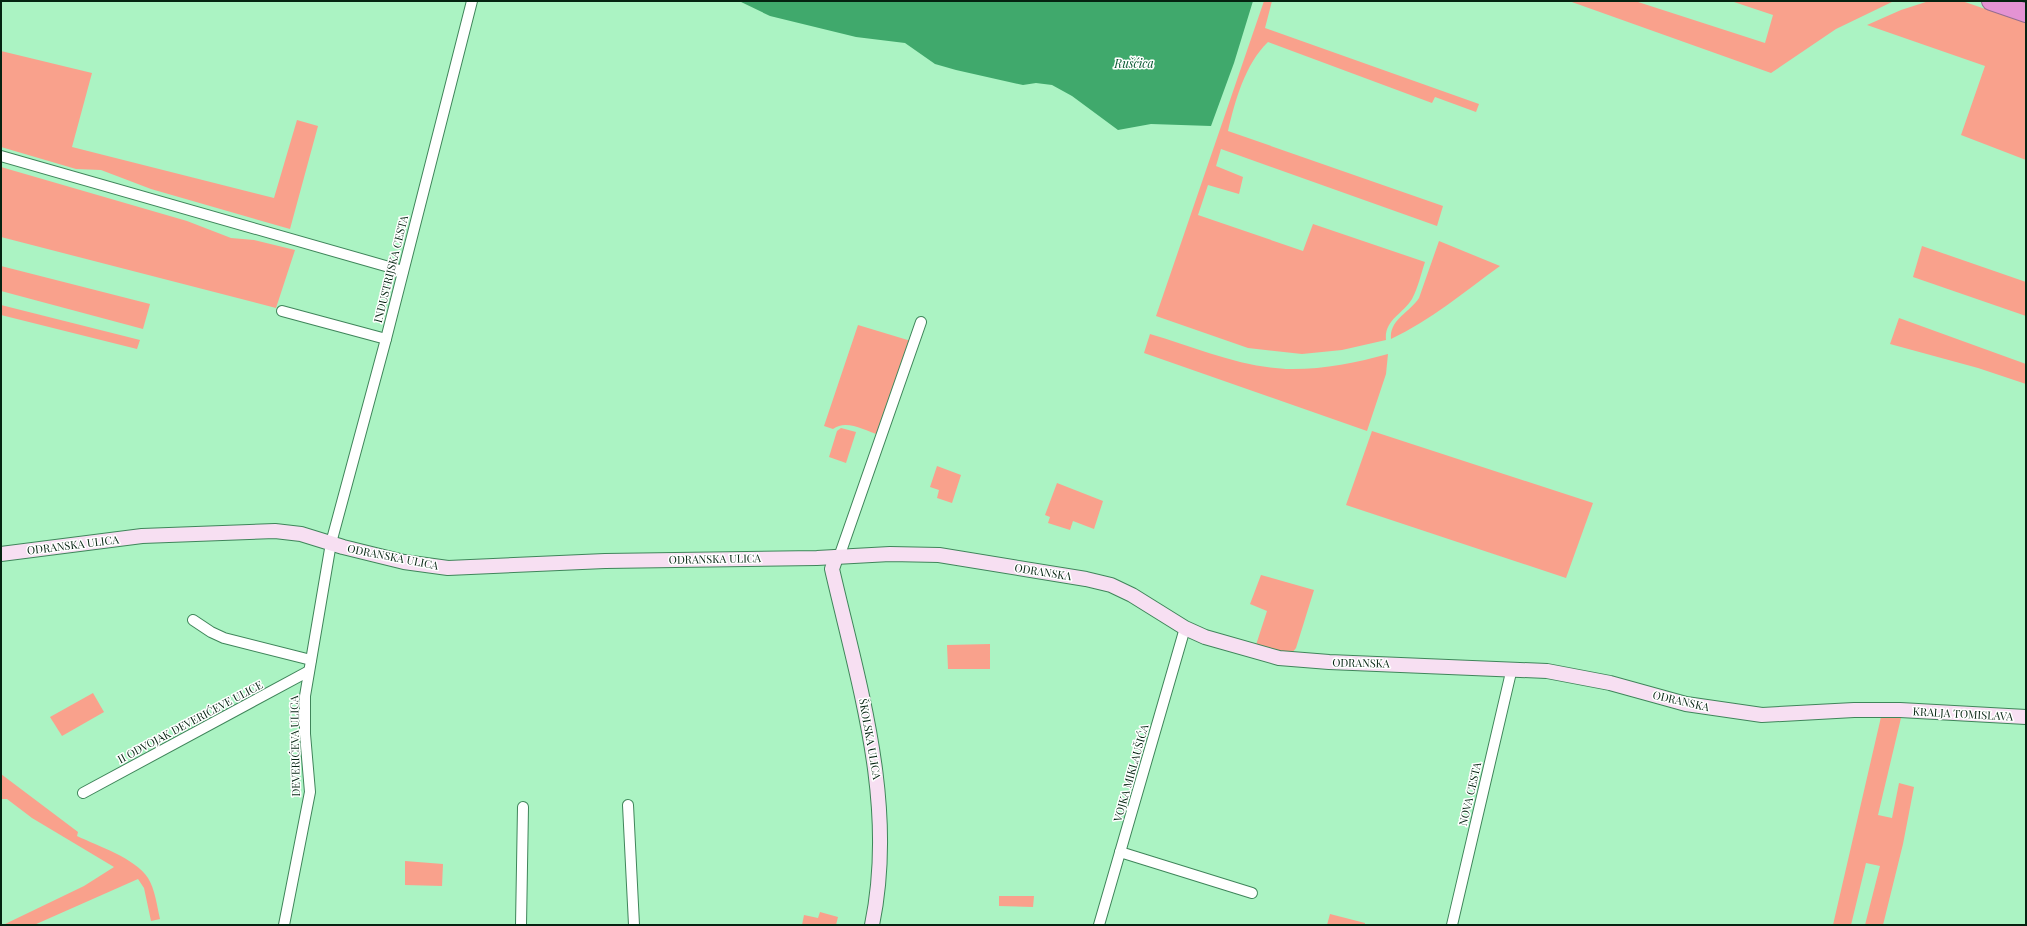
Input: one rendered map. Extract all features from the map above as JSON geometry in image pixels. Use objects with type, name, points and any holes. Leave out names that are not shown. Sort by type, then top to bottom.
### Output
[{"type":"highway","points":[[1991,1],[2026,13]]},
{"type":"street","name":"INDUSTRIJSKA CESTA","points":[[331,543],[386,339],[472,1]]},
{"type":"street","points":[[1,156],[403,271]]},
{"type":"street","points":[[282,311],[386,339]]},
{"type":"street","points":[[837,557],[921,322]]},
{"type":"street","name":"ODRANSKA ULICA","points":[[1,554],[142,536],[224,532],[289,532],[357,551],[404,562],[462,568],[605,561],[837,557]]},
{"type":"street","name":"DEVERIĆEVA ULICA","points":[[284,925],[310,792],[304,714],[309,671],[331,543]]},
{"type":"street","name":"ODRANSKA","points":[[837,557],[890,554],[939,555],[1086,579],[1111,585],[1132,595],[1185,628],[1229,645],[1292,660],[1512,668],[1564,673],[1686,704],[1744,714],[1762,715],[1854,710],[1900,710]]},
{"type":"street","name":"ŠKOLSKA ULICA","points":[[837,557],[832,569],[870,734],[879,794],[880,871],[872,925]]},
{"type":"street","points":[[193,620],[211,632],[224,638],[311,660]]},
{"type":"street","name":"VOJKA MIKLAUŠIĆA","points":[[1099,925],[1185,628]]},
{"type":"street","name":"NOVA CESTA","points":[[1452,925],[1512,668]]},
{"type":"street","name":"II ODVOJAK DEVERIĆEVE ULICE","points":[[83,792],[309,671]]},
{"type":"street","name":"KRALJA TOMISLAVA","points":[[1900,710],[2026,717]]},
{"type":"street","points":[[628,806],[634,925]]},
{"type":"street","points":[[521,925],[523,807]]},
{"type":"street","points":[[1120,852],[1252,893]]},
{"type":"shaded area","points":[[1264,1],[1272,1],[1265,28],[1479,104],[1476,112],[1435,97],[1432,103],[1268,42],[1253,61],[1242,84],[1228,131],[1443,206],[1437,226],[1221,149],[1216,166],[1243,177],[1239,194],[1208,185],[1198,215],[1303,251],[1313,224],[1425,262],[1418,286],[1412,299],[1391,322],[1386,333],[1386,340],[1342,350],[1302,354],[1248,348],[1156,316]]},
{"type":"shaded area","points":[[1569,1],[1635,1],[1765,43],[1773,15],[1731,1],[1894,1],[1836,29],[1771,73]]},
{"type":"shaded area","points":[[1929,1],[1962,1],[2026,23],[2026,160],[1961,135],[1985,66],[1867,25],[1901,10]]},
{"type":"shaded area","points":[[1,51],[92,73],[72,147],[274,198],[297,120],[318,126],[290,229],[151,189],[101,170],[76,169],[1,147]]},
{"type":"shaded area","points":[[1,167],[187,221],[231,238],[254,240],[295,250],[276,308],[1,237]]},
{"type":"shaded area","points":[[1439,241],[1500,266],[1434,314],[1391,339],[1391,332],[1397,321],[1419,298]]},
{"type":"shaded area","points":[[1922,246],[2026,282],[2026,316],[1913,277]]},
{"type":"shaded area","points":[[1,266],[150,304],[143,329],[1,291]]},
{"type":"shaded area","points":[[1,305],[140,340],[137,349],[1,315]]},
{"type":"shaded area","points":[[1899,318],[2026,364],[2026,384],[1978,368],[1890,344]]},
{"type":"shaded area","points":[[858,325],[911,341],[879,435],[849,425],[838,426],[833,429],[824,426]]},
{"type":"shaded area","points":[[1150,334],[1217,356],[1252,365],[1286,369],[1338,365],[1388,354],[1386,374],[1367,431],[1144,353]]},
{"type":"shaded area","points":[[841,428],[856,432],[846,463],[829,457],[837,431]]},
{"type":"shaded area","points":[[1372,431],[1593,503],[1566,578],[1346,505]]},
{"type":"shaded area","points":[[937,466],[961,475],[952,503],[937,498],[939,490],[930,487]]},
{"type":"shaded area","points":[[1057,483],[1103,501],[1094,529],[1073,521],[1070,530],[1048,523],[1050,517],[1045,515]]},
{"type":"shaded area","points":[[1261,575],[1314,590],[1296,648],[1292,653],[1255,648],[1267,611],[1250,604]]},
{"type":"shaded area","points":[[990,644],[990,669],[948,669],[947,645]]},
{"type":"shaded area","points":[[93,693],[104,712],[62,736],[50,717]]},
{"type":"shaded area","points":[[1881,717],[1901,718],[1878,815],[1892,818],[1899,783],[1914,787],[1903,844],[1883,925],[1865,925],[1880,866],[1866,863],[1851,925],[1833,925]]},
{"type":"shaded area","points":[[1,774],[78,832],[77,836],[116,853],[134,864],[142,871],[148,878],[152,887],[156,898],[160,919],[151,921],[144,888],[138,879],[34,925],[3,925],[84,886],[114,867],[32,818],[7,799],[1,799]]},
{"type":"shaded area","points":[[405,861],[443,864],[442,886],[405,885]]},
{"type":"shaded area","points":[[999,896],[1034,896],[1033,907],[999,906]]},
{"type":"shaded area","points":[[820,912],[838,917],[836,925],[802,925],[804,915],[818,918]]},
{"type":"shaded area","points":[[1330,914],[1365,923],[1365,925],[1327,925]]},
{"type":"water","name":"Rušćica","points":[[739,1],[1253,1],[1234,63],[1211,126],[1151,124],[1118,130],[1072,96],[1052,85],[1036,83],[1023,85],[956,70],[935,64],[905,43],[856,37],[770,16]]}]
